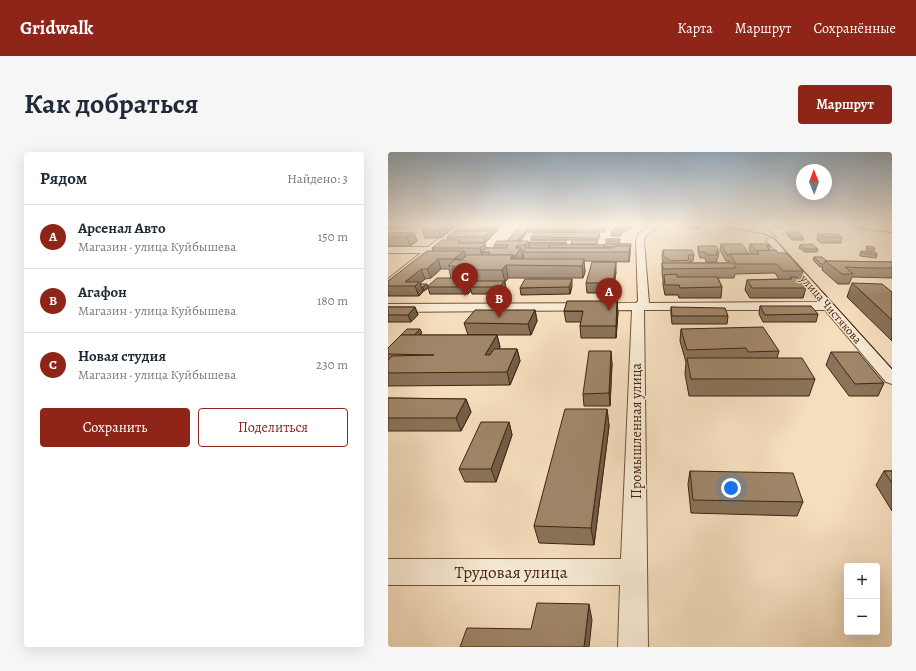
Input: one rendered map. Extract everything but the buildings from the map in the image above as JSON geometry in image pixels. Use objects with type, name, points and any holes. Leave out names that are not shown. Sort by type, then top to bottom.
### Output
[{"type":"street","name":"Промышленная улица","points":[[633,647],[638,308],[644,302],[640,248]]},
{"type":"street","name":"улица Чистякова","points":[[777,248],[890,374]]},
{"type":"street","points":[[388,250],[431,250]]},
{"type":"street","points":[[388,284],[431,250]]},
{"type":"street","points":[[388,308],[828,306]]},
{"type":"street","name":"Трудовая улица","points":[[388,572],[635,572]]},
{"type":"tram line","points":[[783,248],[892,369]]},
{"type":"place","name":"Новая студия","points":[[465,296]]},
{"type":"place","name":"Арсенал Авто","points":[[609,311]]},
{"type":"place","name":"Агафон","points":[[499,318]]}]
